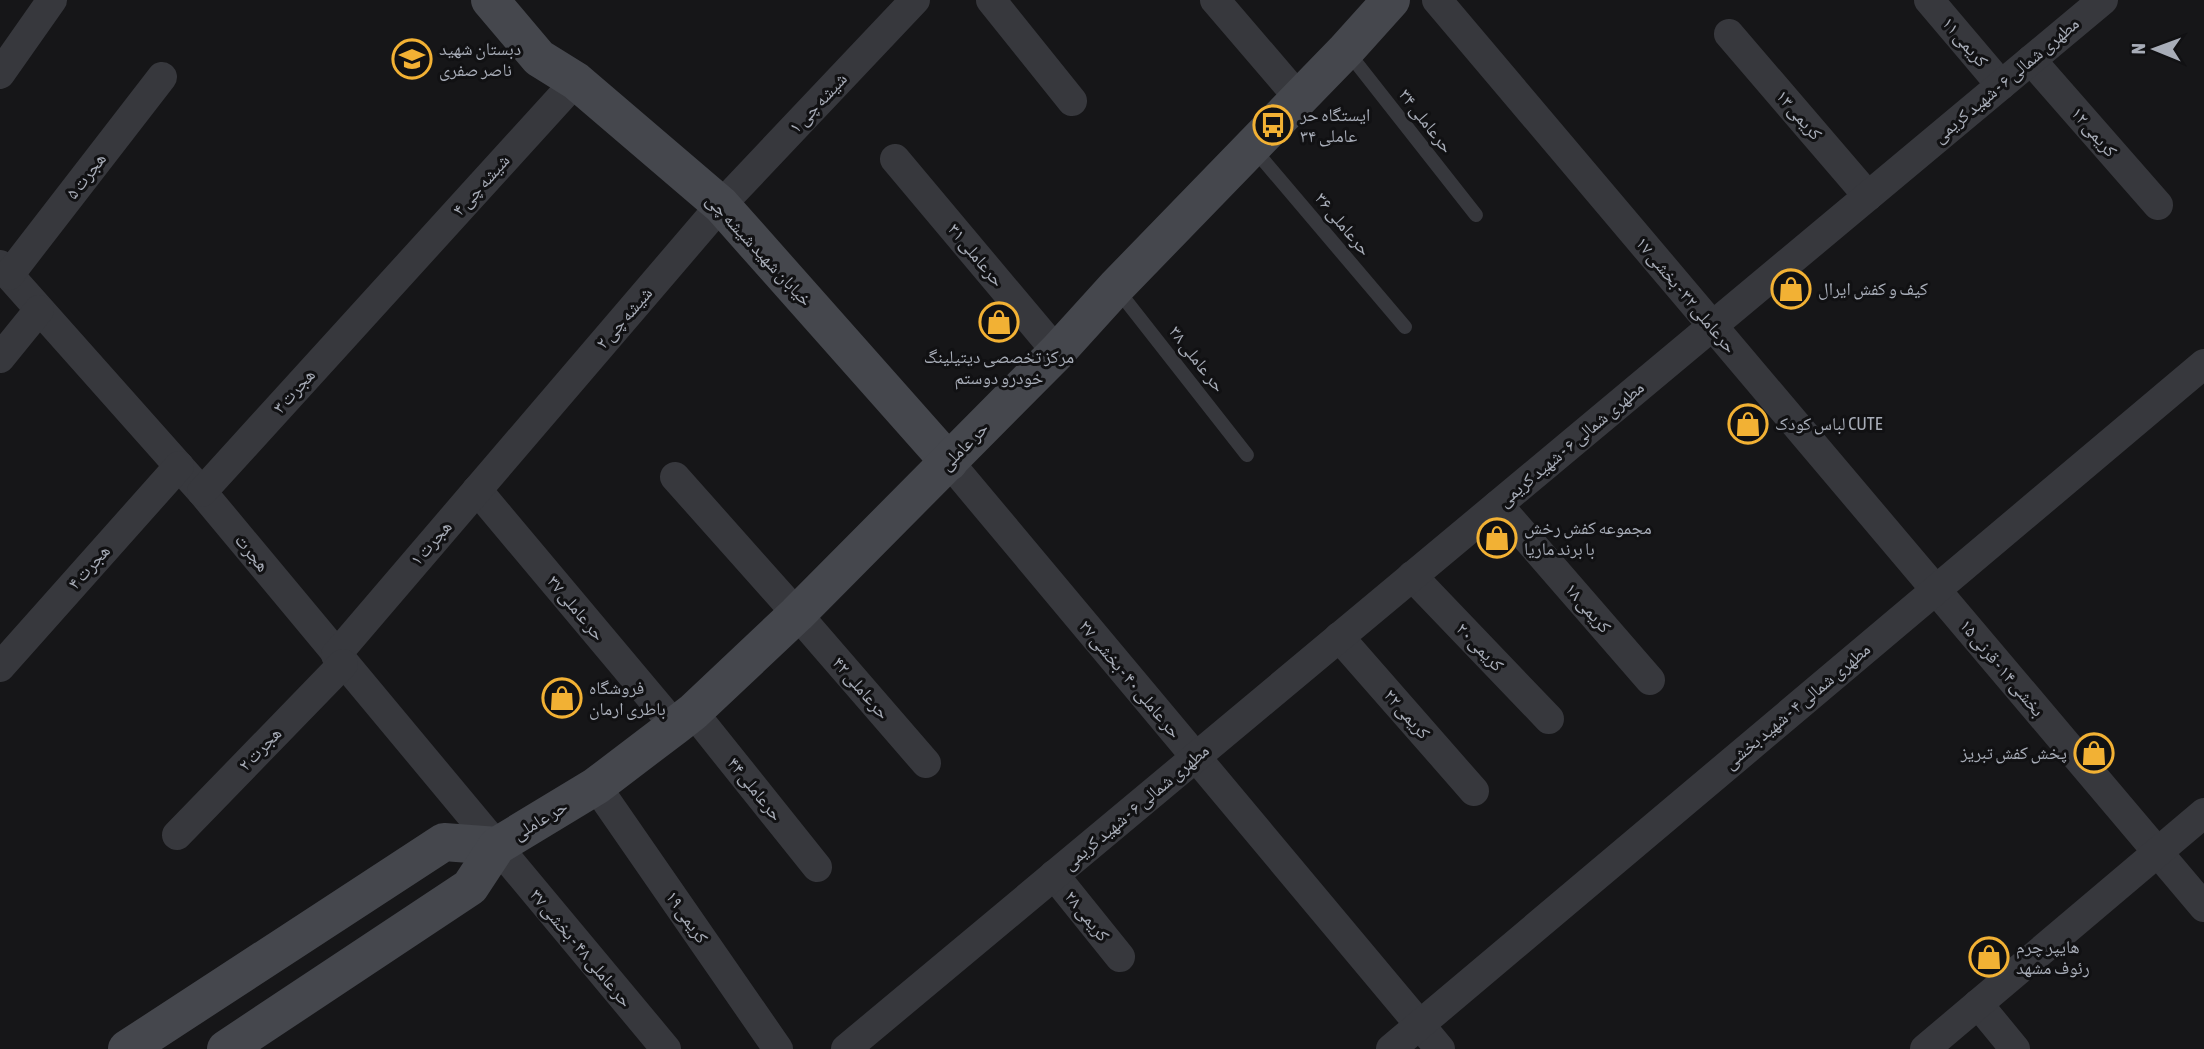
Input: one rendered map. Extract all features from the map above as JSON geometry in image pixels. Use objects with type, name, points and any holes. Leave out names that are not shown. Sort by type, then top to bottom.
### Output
[{"type":"main road","name":"خیابان شهید شیشه چی","points":[[490,0],[539,58],[576,81],[721,205],[949,462]]},
{"type":"main road","name":"حر عاملی","points":[[226,1049],[470,887],[497,846],[596,786],[684,719],[797,614],[949,462],[1391,0]]},
{"type":"main road","name":"حر عاملی","points":[[127,1049],[444,842],[497,846]]},
{"type":"street","points":[[0,74],[52,0]]},
{"type":"street","name":"شیشه چی ۱","points":[[721,205],[915,0]]},
{"type":"street","points":[[991,0],[1072,101]]},
{"type":"street","points":[[1215,0],[1299,98]]},
{"type":"street","name":"حرعاملی ۳۲ - بخشی ۱۷","points":[[1437,0],[1936,590]]},
{"type":"street","name":"کریمی ۱۱","points":[[1928,0],[2001,85]]},
{"type":"street","name":"مطهری شمالی ۶ - شهید کریمی","points":[[846,1049],[2103,0]]},
{"type":"street","name":"کریمی ۱۳","points":[[1729,34],[1868,196]]},
{"type":"street","name":"کریمی ۱۲","points":[[2031,60],[2158,205]]},
{"type":"street","name":"هجرت ۵","points":[[5,270],[162,77]]},
{"type":"street","name":"شیشه چی ۴","points":[[386,289],[576,81]]},
{"type":"street","name":"حرعاملی ۳۱","points":[[895,159],[1057,352]]},
{"type":"street","name":"شیشه چی ۲","points":[[527,432],[721,205]]},
{"type":"street","name":"هجرت","points":[[5,270],[202,492],[497,846]]},
{"type":"street","name":"هجرت ۳","points":[[202,492],[386,289]]},
{"type":"street","points":[[0,358],[39,310]]},
{"type":"street","name":"مطهری شمالی ۴ - شهید بخشی","points":[[1391,1049],[2204,364]]},
{"type":"street","name":"هجرت ۱","points":[[339,659],[527,432]]},
{"type":"street","name":"حر عاملی ۴۰ - بخشی ۲۷","points":[[949,462],[1440,1049]]},
{"type":"street","name":"هجرت ۴","points":[[0,667],[179,466]]},
{"type":"street","name":"حرعاملی ۴۲","points":[[675,477],[926,763]]},
{"type":"street","name":"حر عاملی ۳۷","points":[[477,490],[684,719]]},
{"type":"street","name":"کریمی ۱۸","points":[[1498,505],[1650,680]]},
{"type":"street","name":"کریمی ۲۰","points":[[1412,576],[1549,719]]},
{"type":"street","name":"بخشی ۱۴ - قرنی ۱۵","points":[[1936,590],[2204,907]]},
{"type":"street","name":"کریمی ۲۲","points":[[1339,637],[1474,791]]},
{"type":"street","name":"هجرت ۲","points":[[177,835],[339,659]]},
{"type":"street","name":"حرعاملی ۴۴","points":[[684,719],[817,867]]},
{"type":"street","name":"کریمی ۱۹","points":[[596,786],[778,1049]]},
{"type":"street","points":[[1925,1049],[2204,813]]},
{"type":"street","name":"حر عاملی ۴۸ - بخشی ۳۷","points":[[497,846],[666,1049]]},
{"type":"street","name":"کریمی ۲۸","points":[[1054,875],[1120,957]]},
{"type":"street","points":[[1978,1004],[2015,1049]]},
{"type":"lane","name":"حرعاملی ۳۴","points":[[1346,50],[1476,215]]},
{"type":"lane","name":"حرعاملی ۳۶","points":[[1252,147],[1405,327]]},
{"type":"lane","name":"حر عاملی ۳۸","points":[[1116,287],[1247,455]]},
{"type":"place","name":"دبستان شهید ناصر صفری","points":[[412,59]]},
{"type":"place","name":"ایستگاه حر عاملی ۳۴","points":[[1273,125]]},
{"type":"place","name":"کیف و کفش ایرال","points":[[1791,289]]},
{"type":"place","name":"مرکز تخصصی دیتیلینگ خودرو دوستم","points":[[999,322]]},
{"type":"place","name":"لباس کودک CUTE","points":[[1748,424]]},
{"type":"place","name":"مجموعه کفش رخش با برند ماریا","points":[[1497,538]]},
{"type":"place","name":"فروشگاه باطری ارمان","points":[[562,698]]},
{"type":"place","name":"پخش کفش تبریز","points":[[2094,753]]},
{"type":"place","name":"هایپر چرم رئوف مشهد","points":[[1989,957]]}]
